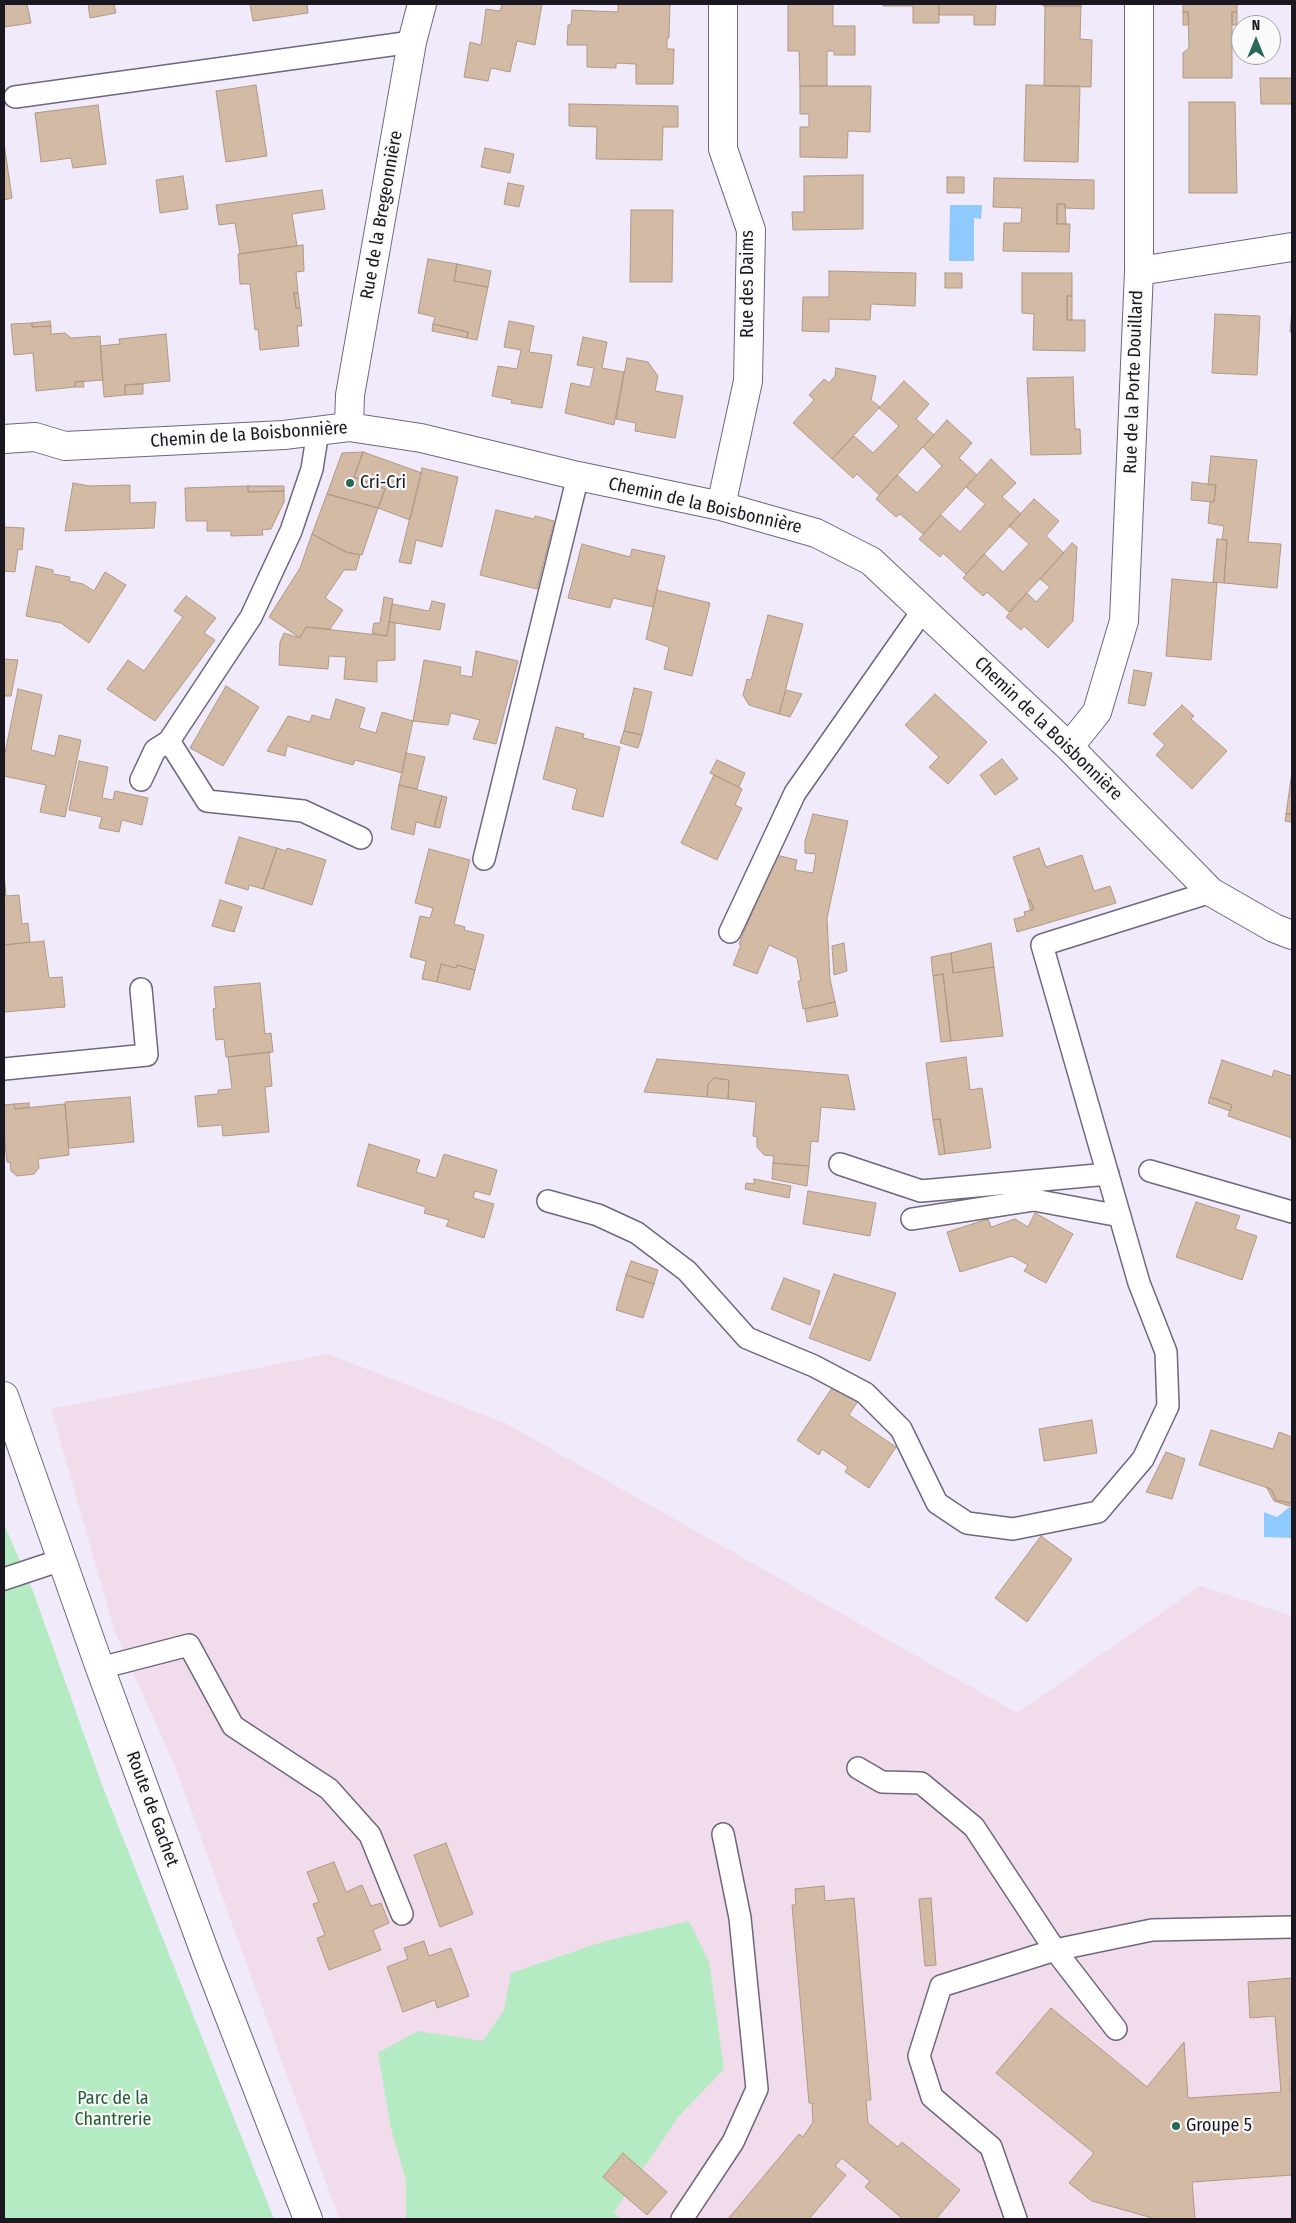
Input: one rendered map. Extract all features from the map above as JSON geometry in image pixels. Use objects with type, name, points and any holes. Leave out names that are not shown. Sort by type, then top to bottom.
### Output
[{"type":"street","name":"Rue de la Bregeonnière","points":[[349,427],[350,395],[412,42],[422,4]]},
{"type":"street","name":"Rue des Daims","points":[[720,506],[748,381],[751,230],[723,149],[723,4]]},
{"type":"street","name":"Rue de la Porte Douillard","points":[[1069,747],[1097,712],[1124,621],[1139,271],[1139,4]]},
{"type":"street","points":[[1139,271],[1292,247]]},
{"type":"street","name":"Chemin de la Boisbonnière","points":[[4,439],[35,437],[65,446],[284,435],[349,427],[421,438],[578,476],[720,506],[824,537],[871,561],[1069,747],[1212,892],[1274,928],[1292,935]]},
{"type":"street","name":"Route de Gachet","points":[[4,1396],[61,1560],[208,1962],[308,2219]]},
{"type":"lane","points":[[15,97],[412,42]]},
{"type":"lane","points":[[141,780],[155,750],[169,741],[251,617],[291,531],[312,469],[318,431]]},
{"type":"lane","points":[[484,859],[578,476]]},
{"type":"lane","points":[[730,932],[795,793],[922,610]]},
{"type":"lane","points":[[169,741],[207,801],[303,811],[361,838]]},
{"type":"lane","points":[[548,1201],[598,1214],[637,1234],[687,1271],[747,1338],[814,1366],[865,1393],[901,1429],[937,1502],[967,1523],[1013,1529],[1098,1512],[1143,1459],[1168,1406],[1166,1352],[1139,1283],[1042,945],[1212,892]]},
{"type":"lane","points":[[4,1069],[147,1055],[142,989]]},
{"type":"lane","points":[[840,1164],[920,1191],[1108,1174]]},
{"type":"lane","points":[[1150,1171],[1292,1212]]},
{"type":"lane","points":[[912,1219],[1034,1200],[1120,1216]]},
{"type":"lane","points":[[4,1579],[61,1560]]},
{"type":"lane","points":[[100,1668],[189,1645],[233,1726],[329,1789],[370,1835],[402,1914]]},
{"type":"lane","points":[[858,1768],[882,1782],[921,1783],[974,1827],[1054,1950],[1116,2029]]},
{"type":"lane","points":[[682,2219],[733,2142],[757,2089],[740,1918],[723,1834]]},
{"type":"lane","points":[[1016,2219],[991,2147],[932,2097],[918,2056],[942,1986],[1054,1950],[1152,1930],[1292,1927]]},
{"type":"shaded area","points":[[328,1354],[505,1423],[1017,1713],[1200,1586],[1292,1616],[1292,2219],[339,2219],[176,1769],[115,1632],[51,1409]]},
{"type":"green space","name":"Parc de la Chantrerie","points":[[4,1524],[34,1594],[102,1785],[274,2219],[4,2219]]},
{"type":"green space","points":[[689,1921],[709,1962],[724,2069],[678,2117],[614,2212],[621,2219],[406,2219],[406,2181],[391,2128],[378,2053],[418,2031],[483,2041],[504,2010],[511,1973],[602,1942]]},
{"type":"water","points":[[950,205],[982,205],[981,219],[974,218],[974,261],[949,261]]},
{"type":"water","points":[[1292,1505],[1292,1538],[1264,1537],[1264,1512],[1277,1517]]},
{"type":"building","points":[[4,4],[27,4],[31,23],[4,27]]},
{"type":"building","points":[[88,4],[114,4],[116,13],[90,18]]},
{"type":"building","points":[[250,4],[307,4],[308,13],[253,21]]},
{"type":"building","points":[[502,4],[542,4],[535,45],[517,41],[510,72],[491,68],[488,81],[464,77],[470,42],[481,45],[486,9],[500,11]]},
{"type":"building","points":[[618,4],[670,4],[667,49],[674,49],[673,84],[636,84],[636,64],[616,63],[616,68],[587,67],[587,45],[567,45],[568,25],[571,25],[572,10],[618,12]]},
{"type":"building","points":[[788,4],[833,4],[833,26],[855,26],[855,55],[834,55],[834,51],[827,51],[827,86],[800,86],[799,51],[788,51]]},
{"type":"building","points":[[883,4],[939,4],[939,23],[913,23],[913,6],[883,6]]},
{"type":"building","points":[[939,4],[996,4],[995,25],[974,25],[974,15],[939,15]]},
{"type":"building","points":[[1043,4],[1081,4],[1081,6],[1043,6]]},
{"type":"building","points":[[1183,4],[1237,4],[1237,12],[1232,12],[1231,15],[1232,78],[1183,78],[1183,53],[1189,48],[1188,12],[1183,12]]},
{"type":"building","points":[[1045,6],[1081,6],[1080,39],[1092,40],[1091,87],[1044,86]]},
{"type":"building","points":[[1183,12],[1188,12],[1189,25],[1183,25]]},
{"type":"building","points":[[1260,78],[1292,78],[1292,104],[1261,104]]},
{"type":"building","points":[[256,85],[267,156],[226,162],[216,91]]},
{"type":"building","points":[[1026,85],[1080,86],[1078,162],[1024,161]]},
{"type":"building","points":[[800,86],[871,86],[870,132],[848,131],[847,158],[800,157],[800,127],[809,127],[809,114],[800,114]]},
{"type":"building","points":[[1189,102],[1235,102],[1237,193],[1189,193]]},
{"type":"building","points":[[569,104],[678,106],[678,127],[663,127],[662,160],[596,159],[597,127],[569,126]]},
{"type":"building","points":[[98,105],[106,164],[73,168],[71,158],[41,162],[35,113]]},
{"type":"building","points":[[4,143],[12,198],[4,200]]},
{"type":"building","points":[[485,148],[514,154],[510,173],[481,167]]},
{"type":"building","points":[[863,175],[863,229],[793,230],[792,212],[804,212],[804,176]]},
{"type":"building","points":[[183,176],[188,209],[160,213],[156,180]]},
{"type":"building","points":[[947,177],[964,177],[964,193],[947,193]]},
{"type":"building","points":[[994,178],[1094,180],[1094,209],[1065,208],[1065,204],[1057,204],[1057,224],[1070,224],[1069,252],[1003,251],[1004,223],[1021,223],[1022,208],[993,207]]},
{"type":"building","points":[[508,183],[524,186],[519,207],[504,204]]},
{"type":"building","points":[[322,190],[325,209],[292,214],[297,246],[240,254],[235,223],[219,225],[216,205]]},
{"type":"building","points":[[1057,204],[1065,204],[1066,224],[1057,224]]},
{"type":"building","points":[[631,210],[673,210],[672,282],[630,282]]},
{"type":"building","points":[[303,245],[304,271],[296,272],[298,293],[294,293],[296,308],[300,308],[302,326],[297,326],[299,346],[260,350],[258,329],[255,330],[250,284],[240,284],[238,254]]},
{"type":"building","points":[[428,259],[457,264],[454,281],[488,287],[477,340],[467,338],[468,332],[433,324],[435,317],[418,313]]},
{"type":"building","points":[[457,264],[491,271],[488,287],[454,281]]},
{"type":"building","points":[[829,271],[916,273],[915,306],[871,304],[870,320],[829,319],[829,332],[802,331],[803,297],[829,297]]},
{"type":"building","points":[[945,273],[962,273],[962,288],[945,288]]},
{"type":"building","points":[[1022,273],[1072,273],[1072,296],[1067,296],[1067,320],[1085,320],[1085,351],[1033,350],[1034,314],[1022,313]]},
{"type":"building","points":[[294,293],[298,293],[300,308],[296,308]]},
{"type":"building","points":[[1067,296],[1072,296],[1072,320],[1067,320]]},
{"type":"building","points":[[1292,310],[1292,332],[1290,332]]},
{"type":"building","points":[[1215,314],[1260,316],[1257,375],[1212,373]]},
{"type":"building","points":[[50,321],[51,326],[32,327],[32,323]]},
{"type":"building","points":[[509,321],[534,326],[529,352],[552,355],[542,408],[511,403],[512,400],[492,396],[498,366],[517,369],[521,350],[504,347]]},
{"type":"building","points":[[32,323],[32,327],[51,326],[51,334],[65,333],[71,338],[100,336],[103,380],[75,382],[75,387],[36,391],[33,353],[14,355],[11,324]]},
{"type":"building","points":[[433,324],[468,332],[467,338],[432,331]]},
{"type":"building","points":[[166,334],[170,381],[125,385],[125,395],[104,397],[100,346],[120,344],[119,339]]},
{"type":"building","points":[[583,337],[607,342],[602,368],[624,372],[614,425],[565,413],[571,383],[590,387],[594,368],[577,365]]},
{"type":"building","points":[[627,358],[648,362],[658,376],[655,391],[683,396],[675,438],[635,431],[636,423],[616,419]]},
{"type":"building","points":[[836,368],[876,376],[871,400],[880,407],[832,459],[793,423],[814,400],[809,395],[824,379],[829,383],[835,376]]},
{"type":"building","points":[[1073,377],[1075,429],[1080,429],[1081,454],[1031,455],[1027,378]]},
{"type":"building","points":[[83,381],[84,387],[75,387],[75,382]]},
{"type":"building","points":[[904,381],[929,404],[916,419],[934,435],[879,495],[857,474],[853,478],[832,459],[854,436],[873,453],[899,426],[879,408]]},
{"type":"building","points":[[143,384],[143,394],[125,395],[125,385]]},
{"type":"building","points":[[947,420],[972,443],[959,458],[977,475],[923,534],[900,514],[896,517],[876,499],[897,475],[917,493],[942,466],[923,447]]},
{"type":"building","points":[[363,452],[422,473],[410,520],[378,508],[385,489],[354,477]]},
{"type":"building","name":"Cri-Cri","points":[[363,452],[354,477],[385,489],[378,508],[327,494],[342,453]]},
{"type":"building","points":[[1211,456],[1257,460],[1248,542],[1281,544],[1277,588],[1224,583],[1227,540],[1222,540],[1224,526],[1208,523],[1210,502],[1214,502],[1216,485],[1208,485]]},
{"type":"building","points":[[991,459],[1016,483],[1002,497],[1021,514],[966,574],[943,553],[940,557],[919,539],[941,515],[960,532],[985,504],[966,487]]},
{"type":"building","points":[[422,468],[458,477],[442,547],[416,540],[411,564],[399,562]]},
{"type":"building","points":[[1192,482],[1216,485],[1214,502],[1191,500]]},
{"type":"building","points":[[73,483],[89,486],[130,485],[130,503],[156,502],[154,528],[65,531]]},
{"type":"building","points":[[248,486],[248,492],[284,491],[284,502],[271,529],[262,530],[263,535],[231,536],[231,531],[207,531],[207,521],[186,521],[185,488]]},
{"type":"building","points":[[248,486],[284,486],[284,491],[248,492]]},
{"type":"building","points":[[327,494],[378,508],[362,555],[346,552],[312,534]]},
{"type":"building","points":[[1034,499],[1059,521],[1046,536],[1064,553],[1009,612],[987,592],[983,596],[963,578],[984,554],[1003,572],[1029,544],[1009,526]]},
{"type":"building","points":[[496,510],[534,519],[535,516],[554,521],[537,589],[480,575]]},
{"type":"building","points":[[4,527],[24,528],[22,550],[18,549],[15,572],[4,571]]},
{"type":"building","points":[[312,534],[346,552],[360,555],[356,570],[344,570],[325,598],[343,610],[330,629],[306,627],[300,638],[269,617],[300,568]]},
{"type":"building","points":[[1217,539],[1227,540],[1224,583],[1213,582]]},
{"type":"building","points":[[1072,543],[1077,547],[1073,621],[1048,648],[1024,626],[1021,630],[1006,617],[1027,593],[1036,602],[1050,587],[1040,579]]},
{"type":"building","points":[[582,544],[630,557],[632,549],[665,556],[653,607],[613,598],[610,608],[568,598]]},
{"type":"building","points":[[36,566],[53,570],[53,574],[70,577],[69,581],[83,584],[94,591],[105,572],[126,585],[89,643],[61,623],[26,616]]},
{"type":"building","points":[[1172,579],[1217,583],[1211,660],[1166,656]]},
{"type":"building","points":[[657,590],[710,603],[692,676],[664,669],[669,647],[646,639]]},
{"type":"building","points":[[186,596],[216,618],[204,633],[215,640],[155,721],[107,689],[128,660],[144,671],[183,617],[174,611]]},
{"type":"building","points":[[384,597],[393,599],[387,636],[372,633],[374,623],[380,623]]},
{"type":"building","points":[[432,601],[445,604],[440,630],[389,622],[392,604],[429,611]]},
{"type":"building","points":[[768,615],[803,624],[779,714],[749,705],[743,695],[747,679],[751,680]]},
{"type":"building","points":[[389,622],[395,623],[395,660],[377,661],[377,682],[344,679],[346,657],[329,656],[328,669],[279,665],[280,642],[284,633],[300,638],[306,627],[387,636]]},
{"type":"building","points":[[476,651],[518,661],[496,744],[473,739],[480,720],[451,713],[448,725],[413,721],[424,660],[461,667],[460,675],[472,677]]},
{"type":"building","points":[[4,659],[18,660],[11,696],[4,696]]},
{"type":"building","points":[[1134,670],[1152,673],[1145,706],[1128,703]]},
{"type":"building","points":[[226,686],[259,707],[223,766],[190,748]]},
{"type":"building","points":[[634,688],[652,692],[642,735],[624,731]]},
{"type":"building","points":[[18,689],[42,695],[31,750],[55,756],[59,735],[81,740],[65,817],[40,812],[46,785],[4,776],[4,758]]},
{"type":"building","points":[[786,690],[802,694],[790,717],[779,714]]},
{"type":"building","points":[[935,694],[987,742],[948,784],[929,767],[939,757],[905,725]]},
{"type":"building","points":[[336,699],[365,708],[359,728],[376,733],[382,712],[413,721],[402,773],[355,760],[353,765],[287,746],[285,756],[267,751],[288,716],[310,722],[312,715],[330,720]]},
{"type":"building","points":[[1182,705],[1194,716],[1191,719],[1227,751],[1192,789],[1156,755],[1165,745],[1153,734]]},
{"type":"building","points":[[556,727],[584,734],[583,738],[620,747],[603,817],[572,809],[577,789],[543,779]]},
{"type":"building","points":[[624,731],[642,735],[638,748],[620,743]]},
{"type":"building","points":[[406,753],[425,757],[417,789],[399,785]]},
{"type":"building","points":[[1002,759],[1018,779],[995,795],[980,775]]},
{"type":"building","points":[[717,760],[745,773],[739,787],[710,773]]},
{"type":"building","points":[[79,761],[108,767],[102,798],[113,800],[115,791],[148,798],[142,825],[122,820],[119,832],[99,828],[102,817],[69,810]]},
{"type":"building","points":[[1292,772],[1292,814],[1286,814]]},
{"type":"building","points":[[714,775],[742,789],[735,805],[742,808],[717,860],[681,843]]},
{"type":"building","points":[[399,785],[442,796],[434,827],[416,822],[414,835],[391,829]]},
{"type":"building","points":[[442,796],[447,797],[440,828],[434,827]]},
{"type":"building","points":[[813,814],[848,821],[827,918],[830,979],[835,1002],[803,1009],[798,981],[801,981],[797,958],[769,945],[757,974],[733,965],[741,945],[739,944],[776,855],[797,860],[795,870],[813,873],[816,854],[805,853],[805,841]]},
{"type":"building","points":[[1286,814],[1292,814],[1292,822],[1285,821]]},
{"type":"building","points":[[239,837],[277,848],[263,889],[249,885],[248,890],[225,883]]},
{"type":"building","points":[[277,848],[286,851],[287,848],[326,860],[312,905],[263,889]]},
{"type":"building","points":[[1039,848],[1046,867],[1082,855],[1094,891],[1110,886],[1116,903],[1017,932],[1014,919],[1025,916],[1024,912],[1034,909],[1030,900],[1028,900],[1013,857]]},
{"type":"building","points":[[429,849],[470,860],[454,924],[465,927],[464,930],[484,935],[475,970],[457,965],[456,968],[441,964],[437,982],[422,979],[426,961],[410,957],[420,916],[430,918],[433,908],[415,903]]},
{"type":"building","points":[[4,873],[6,896],[19,895],[22,924],[28,923],[30,942],[4,945]]},
{"type":"building","points":[[220,900],[242,907],[234,932],[212,926]]},
{"type":"building","points":[[1028,900],[1030,900],[1034,909],[1031,911]]},
{"type":"building","points":[[44,941],[49,978],[62,977],[65,1007],[4,1012],[4,945]]},
{"type":"building","points":[[844,943],[847,971],[834,975],[832,946]]},
{"type":"building","points":[[991,943],[994,967],[953,973],[951,953]]},
{"type":"building","points":[[951,953],[953,973],[994,967],[1003,1036],[951,1041],[943,974],[933,976],[931,957]]},
{"type":"building","points":[[441,964],[456,968],[457,965],[475,970],[470,990],[437,982]]},
{"type":"building","points":[[943,974],[951,1041],[941,1042],[933,976]]},
{"type":"building","points":[[260,983],[265,1034],[271,1033],[273,1052],[226,1057],[224,1039],[216,1040],[213,1009],[216,1008],[214,987]]},
{"type":"building","points":[[835,1002],[838,1016],[807,1022],[805,1009]]},
{"type":"building","points":[[269,1052],[272,1086],[265,1087],[269,1132],[223,1136],[222,1125],[198,1127],[195,1096],[218,1094],[218,1090],[232,1089],[228,1057]]},
{"type":"building","points":[[966,1057],[970,1090],[982,1088],[991,1148],[945,1154],[940,1119],[933,1120],[926,1063]]},
{"type":"building","points":[[657,1059],[848,1075],[855,1110],[821,1107],[818,1142],[811,1141],[809,1166],[773,1163],[774,1156],[764,1155],[757,1147],[757,1137],[753,1136],[756,1102],[728,1099],[729,1080],[714,1078],[708,1084],[707,1097],[644,1092]]},
{"type":"building","points":[[1222,1060],[1272,1077],[1274,1070],[1292,1076],[1292,1138],[1228,1116],[1232,1105],[1210,1097]]},
{"type":"building","points":[[714,1078],[729,1080],[728,1099],[707,1097],[708,1084]]},
{"type":"building","points":[[130,1097],[134,1142],[69,1148],[65,1102]]},
{"type":"building","points":[[1210,1097],[1232,1105],[1230,1111],[1208,1103]]},
{"type":"building","points":[[29,1103],[29,1107],[15,1109],[14,1104]]},
{"type":"building","points":[[14,1104],[15,1109],[65,1104],[69,1155],[38,1159],[39,1168],[34,1174],[17,1176],[11,1171],[10,1162],[7,1162],[4,1105]]},
{"type":"building","points":[[940,1119],[945,1154],[939,1155],[933,1120]]},
{"type":"building","points":[[369,1144],[420,1160],[416,1172],[436,1178],[444,1154],[497,1170],[490,1195],[475,1191],[473,1198],[494,1204],[484,1238],[446,1226],[449,1220],[424,1213],[426,1207],[357,1186]]},
{"type":"building","points":[[773,1163],[809,1166],[807,1186],[772,1179]]},
{"type":"building","points":[[754,1179],[791,1186],[789,1198],[745,1189],[746,1183],[754,1184]]},
{"type":"building","points":[[808,1191],[876,1203],[870,1236],[803,1224]]},
{"type":"building","points":[[1196,1202],[1240,1216],[1235,1229],[1257,1236],[1242,1280],[1176,1257]]},
{"type":"building","points":[[1035,1213],[1073,1234],[1046,1283],[1024,1271],[1028,1265],[1012,1256],[960,1272],[947,1232],[988,1219],[991,1227],[1015,1219],[1028,1227]]},
{"type":"building","points":[[631,1261],[658,1270],[654,1284],[626,1275]]},
{"type":"building","points":[[834,1274],[896,1293],[870,1361],[809,1338]]},
{"type":"building","points":[[626,1275],[654,1284],[643,1318],[616,1310]]},
{"type":"building","points":[[784,1278],[820,1291],[810,1325],[771,1309]]},
{"type":"building","points":[[834,1385],[858,1401],[849,1415],[896,1447],[869,1488],[845,1472],[848,1467],[822,1449],[819,1455],[797,1440]]},
{"type":"building","points":[[1092,1420],[1097,1453],[1044,1461],[1039,1429]]},
{"type":"building","points":[[1211,1430],[1273,1449],[1279,1432],[1292,1437],[1292,1501],[1289,1503],[1276,1500],[1271,1489],[1199,1465]]},
{"type":"building","points":[[1166,1452],[1185,1459],[1172,1499],[1146,1492]]},
{"type":"building","points":[[1267,1488],[1271,1489],[1276,1500],[1289,1503],[1292,1501],[1292,1505],[1289,1506],[1274,1501]]},
{"type":"building","points":[[1041,1536],[1072,1559],[1027,1622],[995,1598]]},
{"type":"building","points":[[446,1843],[473,1914],[440,1927],[414,1855]]},
{"type":"building","points":[[334,1862],[346,1892],[362,1885],[371,1906],[381,1903],[389,1923],[373,1930],[381,1950],[329,1970],[317,1938],[325,1935],[313,1904],[319,1902],[307,1872]]},
{"type":"building","points":[[824,1886],[825,1901],[854,1898],[871,2100],[866,2100],[868,2123],[898,2147],[902,2142],[960,2190],[936,2219],[903,2219],[865,2187],[870,2181],[842,2158],[835,2166],[846,2175],[809,2219],[728,2219],[799,2134],[803,2137],[813,2122],[812,2103],[809,2103],[792,1905],[796,1905],[795,1889]]},
{"type":"building","points":[[931,1898],[936,1965],[925,1966],[919,1899]]},
{"type":"building","points":[[424,1941],[429,1956],[451,1948],[469,1996],[437,2008],[435,2000],[403,2012],[387,1967],[408,1959],[404,1948]]},
{"type":"building","name":"Groupe 5","points":[[1292,1978],[1292,2079],[1290,2079],[1290,2091],[1292,2091],[1292,2175],[1192,2182],[1195,2219],[1156,2219],[1092,2201],[1069,2183],[1094,2153],[996,2073],[1051,2008],[1147,2087],[1184,2042],[1188,2098],[1281,2092],[1275,2016],[1250,2018],[1248,1982]]},
{"type":"building","points":[[623,2153],[667,2192],[647,2215],[603,2177]]},
{"type":"place","name":"Cri-Cri","points":[[350,483]]},
{"type":"place","name":"Groupe 5","points":[[1176,2126]]}]
